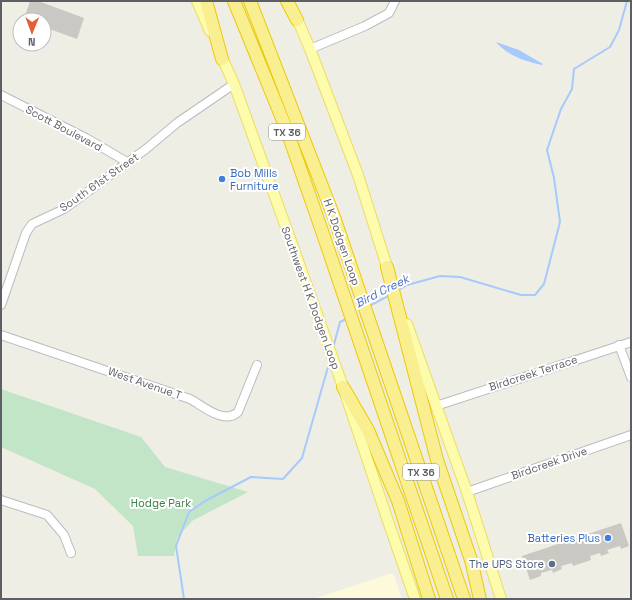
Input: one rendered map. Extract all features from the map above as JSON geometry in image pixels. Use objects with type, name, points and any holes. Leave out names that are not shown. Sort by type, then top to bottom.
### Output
[{"type":"highway","points":[[206,1],[222,58]]},
{"type":"highway","name":"H K Dodgen Loop","points":[[234,1],[286,128],[447,599]]},
{"type":"highway","name":"H K Dodgen Loop","points":[[250,1],[334,218],[464,599]]},
{"type":"highway","points":[[289,1],[298,20]]},
{"type":"highway","points":[[387,267],[407,332],[437,460],[471,560],[480,599]]},
{"type":"highway","points":[[343,387],[368,430],[398,501],[429,599]]},
{"type":"main road","name":"Southwest H K Dodgen Loop","points":[[197,1],[234,84],[343,387],[388,524],[416,599]]},
{"type":"main road","points":[[298,20],[358,175],[387,267]]},
{"type":"main road","points":[[407,332],[467,492],[501,599]]},
{"type":"street","points":[[310,49],[365,26],[389,14],[395,1]]},
{"type":"street","name":"South 61st Street","points":[[1,305],[26,233],[32,224],[64,209],[146,149],[177,123],[234,84]]},
{"type":"street","name":"Scott Boulevard","points":[[1,95],[86,138],[127,162]]},
{"type":"street","name":"West Avenue T","points":[[1,335],[190,399],[217,414],[227,417],[238,412],[257,365]]},
{"type":"street","name":"Birdcreek Terrace","points":[[436,406],[631,342]]},
{"type":"street","points":[[619,345],[631,376]]},
{"type":"street","name":"Birdcreek Drive","points":[[467,492],[631,435]]},
{"type":"street","points":[[1,500],[46,515],[64,535],[71,553]]},
{"type":"shaded area","points":[[393,573],[402,599],[313,599]]},
{"type":"green space","name":"Hodge Park","points":[[1,389],[141,437],[165,467],[248,492],[192,521],[177,538],[174,556],[138,556],[133,526],[95,489],[1,447]]},
{"type":"water","points":[[496,42],[519,50],[543,64],[523,60],[506,51]]},
{"type":"building","points":[[30,1],[38,1],[84,18],[77,39],[52,30],[52,12],[26,12]]},
{"type":"building","points":[[621,523],[629,546],[621,549],[620,546],[607,550],[609,553],[601,556],[600,553],[590,556],[591,560],[573,566],[572,563],[561,566],[562,569],[553,573],[552,570],[541,573],[541,576],[530,580],[522,556]]},
{"type":"waterway","name":"Bird Creek","points":[[397,291],[407,285],[440,276],[460,277],[521,295],[535,295],[544,284],[560,222],[554,178],[547,150],[561,109],[572,89],[574,69],[610,47],[619,30],[627,1]]},
{"type":"waterway","name":"Bird Creek","points":[[369,306],[390,295]]},
{"type":"waterway","name":"Bird Creek","points":[[333,348],[340,322],[348,318]]},
{"type":"waterway","name":"Bird Creek","points":[[184,599],[176,546],[189,512],[205,501],[251,477],[283,479],[302,458],[330,360]]},
{"type":"place","name":"Bob Mills Furniture","points":[[222,179]]},
{"type":"place","name":"Batteries Plus","points":[[608,538]]},
{"type":"place","name":"The UPS Store","points":[[552,564]]}]
